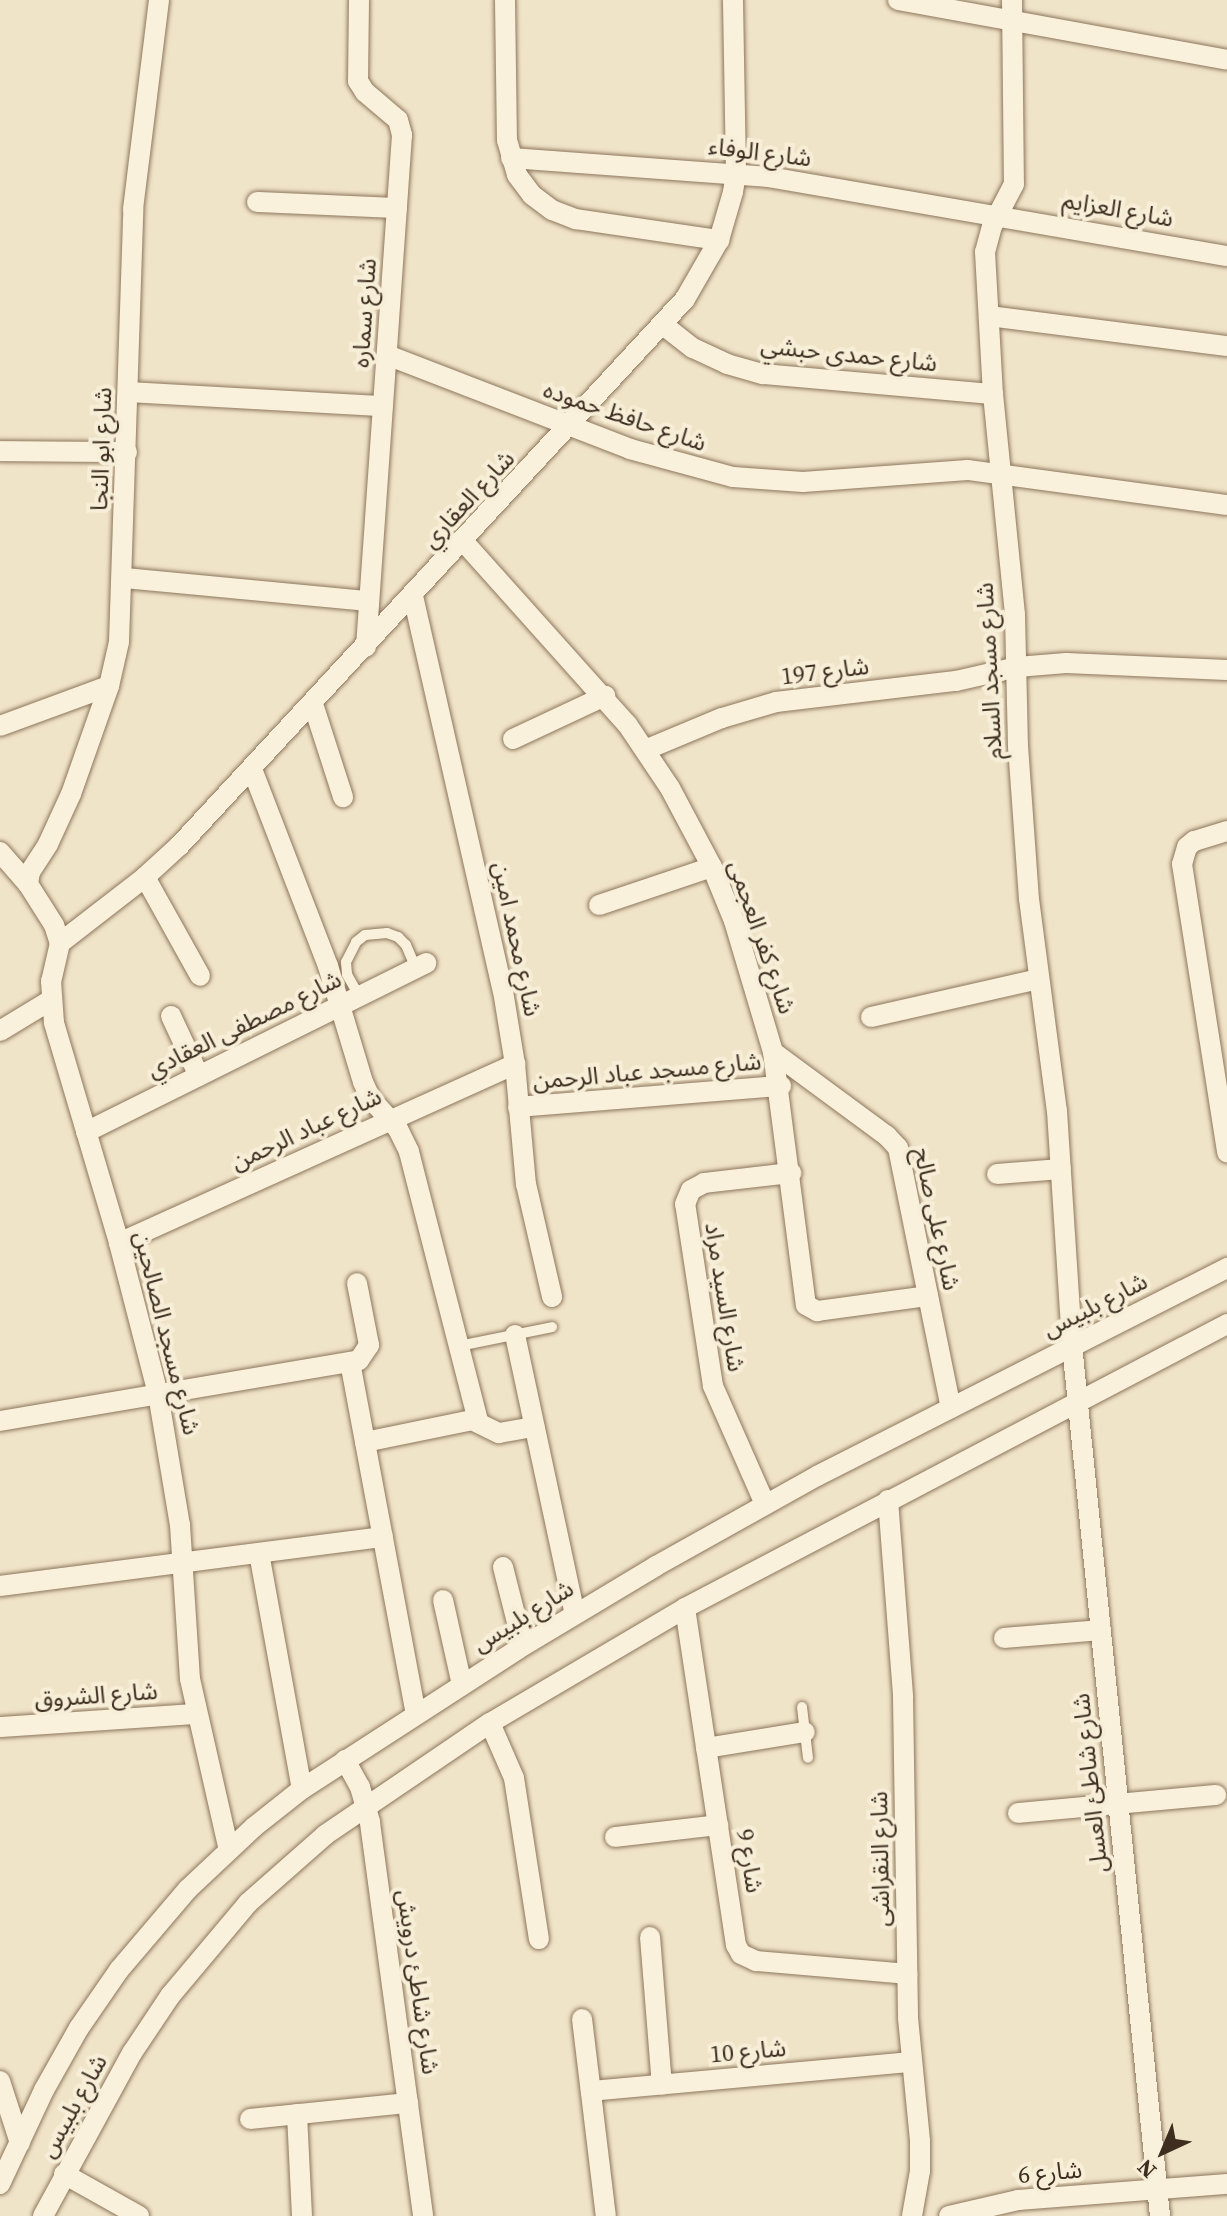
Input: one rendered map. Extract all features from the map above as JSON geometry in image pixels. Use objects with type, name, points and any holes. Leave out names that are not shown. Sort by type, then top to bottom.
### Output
[{"type":"street","name":"شارع ابو النجا","points":[[28,884],[30,872],[48,844],[71,794],[109,686],[121,631],[136,170],[159,0]]},
{"type":"street","name":"شارع سماره","points":[[359,0],[358,81],[365,92],[393,114],[401,127],[366,647]]},
{"type":"street","points":[[505,0],[507,140],[517,175],[532,195],[552,210],[576,219],[719,240]]},
{"type":"street","name":"شارع العقاري","points":[[60,943],[145,877],[252,769],[685,299],[719,240],[736,173],[733,0]]},
{"type":"street","points":[[898,0],[1013,10],[1227,60]]},
{"type":"street","name":"شارع مسجد السلام","points":[[1013,10],[1016,167],[1014,184],[992,226],[985,252],[999,474],[1013,589],[1019,761],[1038,979],[1055,1087],[1072,1345]]},
{"type":"street","name":"شارع الوفاء","points":[[511,158],[736,173],[1000,214]]},
{"type":"street","points":[[257,202],[397,208]]},
{"type":"street","name":"شارع العزايم","points":[[1000,214],[1227,256]]},
{"type":"street","points":[[989,316],[1227,346]]},
{"type":"street","name":"شارع حمدى حبشي","points":[[662,324],[704,353],[727,364],[763,374],[993,394]]},
{"type":"street","name":"شارع حافظ حموده","points":[[387,355],[664,461],[733,477],[803,482],[953,469],[1227,505]]},
{"type":"street","points":[[129,392],[383,406]]},
{"type":"street","points":[[0,451],[127,452]]},
{"type":"street","name":"شارع كفر العجمى","points":[[464,542],[605,696],[645,750],[712,867],[738,934],[781,1086],[804,1301],[809,1308],[817,1311],[928,1296]]},
{"type":"street","points":[[124,578],[369,601]]},
{"type":"street","name":"شارع محمد امين","points":[[413,596],[503,991],[515,1064],[530,1209],[552,1297]]},
{"type":"street","name":"شارع 197","points":[[645,750],[722,718],[776,702],[956,681],[1017,667],[1066,663],[1227,670]]},
{"type":"street","points":[[0,726],[109,686]]},
{"type":"street","points":[[513,739],[605,696]]},
{"type":"street","points":[[313,704],[343,797]]},
{"type":"street","points":[[252,769],[328,966],[349,1045],[366,1091],[403,1137],[409,1152],[478,1421]]},
{"type":"street","points":[[1227,831],[1194,841],[1187,847],[1182,864],[1227,1153]]},
{"type":"street","points":[[0,852],[28,884],[54,925],[60,943]]},
{"type":"street","points":[[599,905],[712,867]]},
{"type":"street","points":[[145,877],[200,976]]},
{"type":"street","name":"شارع مسجد الصالحين","points":[[60,943],[51,1000],[158,1394],[174,1483],[183,1563],[186,1645],[196,1714],[229,1850]]},
{"type":"street","name":"شارع مصطفى العقادي","points":[[86,1132],[421,965]]},
{"type":"street","points":[[871,1017],[1038,979]]},
{"type":"street","points":[[0,1031],[51,1000]]},
{"type":"street","points":[[171,1016],[199,1076]]},
{"type":"street","name":"شارع على صالح","points":[[773,1052],[893,1141],[951,1408]]},
{"type":"street","name":"شارع عباد الرحمن","points":[[119,1243],[515,1064]]},
{"type":"street","name":"شارع مسجد عباد الرحمن","points":[[518,1107],[781,1086]]},
{"type":"street","points":[[997,1174],[1061,1169]]},
{"type":"street","name":"شارع السيد مراد","points":[[765,1504],[713,1386],[685,1204],[691,1190],[704,1183],[791,1173]]},
{"type":"street","name":"شارع بلبيس","points":[[0,2184],[44,2090],[79,2028],[119,1970],[164,1915],[229,1850],[302,1789],[523,1646],[765,1504],[1227,1268]]},
{"type":"street","points":[[0,1421],[359,1360],[369,1345],[357,1283]]},
{"type":"street","name":"شارع بلبيس","points":[[43,2216],[132,2053],[170,1996],[213,1941],[285,1868],[367,1805],[490,1723],[685,1608],[1227,1324]]},
{"type":"street","points":[[515,1335],[575,1614]]},
{"type":"street","name":"شارع شاطئ العسل","points":[[1072,1345],[1160,2216]]},
{"type":"street","points":[[350,1362],[416,1714]]},
{"type":"street","points":[[365,1442],[478,1421],[499,1433],[534,1427]]},
{"type":"street","name":"شارع النقراشى","points":[[888,1500],[903,1697],[910,2062],[920,2141],[920,2171],[912,2216]]},
{"type":"street","points":[[0,1586],[383,1537]]},
{"type":"street","points":[[259,1553],[302,1789]]},
{"type":"street","points":[[503,1567],[523,1646]]},
{"type":"street","points":[[443,1600],[462,1685]]},
{"type":"street","name":"شارع 9","points":[[685,1608],[736,1945],[746,1958],[907,1974]]},
{"type":"street","points":[[1004,1638],[1101,1630]]},
{"type":"street","name":"شارع الشروق","points":[[0,1727],[196,1714]]},
{"type":"street","points":[[490,1723],[514,1778],[539,1939]]},
{"type":"street","points":[[706,1748],[805,1732]]},
{"type":"street","name":"شارع شاطئ درويش","points":[[345,1760],[367,1805],[423,2216]]},
{"type":"street","points":[[1018,1813],[1216,1795]]},
{"type":"street","points":[[615,1837],[718,1825]]},
{"type":"street","points":[[650,1937],[662,2085]]},
{"type":"street","points":[[582,2019],[606,2216]]},
{"type":"street","name":"شارع 10","points":[[591,2091],[910,2062]]},
{"type":"street","points":[[0,2081],[20,2143]]},
{"type":"street","points":[[250,2119],[408,2103]]},
{"type":"street","points":[[297,2114],[302,2216]]},
{"type":"street","points":[[64,2174],[139,2216]]},
{"type":"street","name":"شارع 6","points":[[949,2216],[1018,2200],[1227,2184]]},
{"type":"lane","points":[[359,996],[347,974],[346,962],[356,942],[365,935],[376,932],[398,937],[421,965]]},
{"type":"lane","points":[[459,1346],[552,1327]]},
{"type":"lane","points":[[802,1707],[808,1758]]}]
